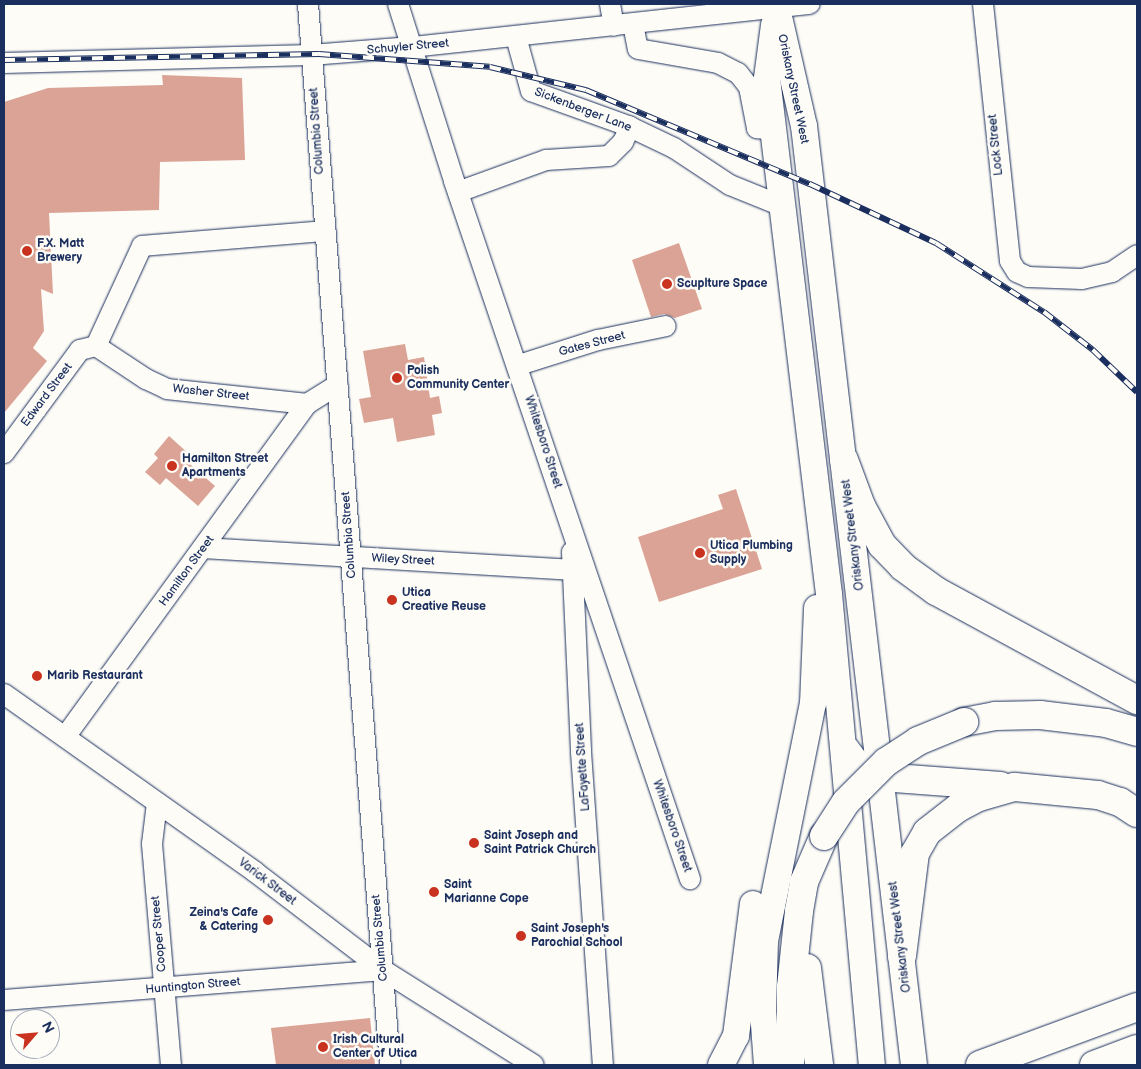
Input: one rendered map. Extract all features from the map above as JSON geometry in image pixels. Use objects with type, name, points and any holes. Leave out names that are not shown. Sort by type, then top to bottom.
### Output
[{"type":"highway","points":[[844,460],[866,514],[882,545],[903,567],[936,591],[1137,700]]},
{"type":"highway","points":[[790,1065],[791,987],[804,882],[824,836],[846,802],[886,762],[918,741],[964,722],[995,716],[1040,715],[1106,723],[1137,732]]},
{"type":"highway","points":[[845,749],[861,770],[881,777],[1098,795],[1120,802],[1137,813]]},
{"type":"highway","points":[[902,956],[910,878],[915,853],[927,832],[940,819],[979,797],[1015,787]]},
{"type":"highway","points":[[819,1065],[806,958],[811,898],[824,836]]},
{"type":"highway","points":[[1089,1023],[1137,990]]},
{"type":"highway","points":[[980,1065],[1089,1023],[1137,1007]]},
{"type":"highway","points":[[1094,1065],[1137,1049]]},
{"type":"highway","points":[[1129,1065],[1137,1064]]},
{"type":"main road","name":"Oriskany Street West","points":[[776,5],[767,78],[765,129],[782,206],[821,528],[845,749],[872,1065]]},
{"type":"main road","name":"Oriskany Street West","points":[[776,5],[804,126],[914,1065]]},
{"type":"main road","points":[[767,1065],[763,1012],[765,941],[813,704],[821,528]]},
{"type":"main road","points":[[721,1065],[736,1036],[744,955],[758,878],[776,825],[795,792]]},
{"type":"street","name":"Columbia Street","points":[[308,4],[390,1065]]},
{"type":"street","name":"Whitesboro Street","points":[[398,4],[458,192],[518,365],[570,528],[690,879]]},
{"type":"street","points":[[610,4],[638,49],[718,63],[738,73],[749,87],[765,129]]},
{"type":"street","name":"Schuyler Street","points":[[4,63],[311,54],[412,48],[516,38],[776,5],[810,4]]},
{"type":"street","name":"Lock Street","points":[[983,4],[1007,248],[1017,272],[1028,277],[1082,279],[1112,272],[1137,255]]},
{"type":"street","name":"Sickenberger Lane","points":[[516,38],[531,91],[630,127],[658,140],[730,186],[782,206]]},
{"type":"street","points":[[458,192],[546,160],[609,156],[623,142],[630,127]]},
{"type":"street","points":[[96,346],[142,246],[325,230]]},
{"type":"street","name":"Gates Street","points":[[518,365],[598,340],[666,326]]},
{"type":"street","name":"Washer Street","points":[[96,346],[146,379],[167,388],[308,404]]},
{"type":"street","name":"Edward Street","points":[[4,453],[80,350],[96,346]]},
{"type":"street","points":[[308,404],[338,385]]},
{"type":"street","name":"Hamilton Street","points":[[65,738],[308,404]]},
{"type":"street","name":"LaFayette Street","points":[[570,528],[581,752],[604,1065]]},
{"type":"street","name":"Wiley Street","points":[[204,548],[572,570]]},
{"type":"street","name":"Varick Street","points":[[4,694],[255,872],[383,970],[534,1065]]},
{"type":"street","name":"Cooper Street","points":[[157,803],[152,844],[171,1065]]},
{"type":"street","name":"Huntington Street","points":[[4,1000],[383,970]]},
{"type":"building","name":"F.X. Matt Brewery","points":[[162,75],[242,78],[245,160],[160,162],[159,210],[49,213],[53,294],[41,289],[44,331],[33,348],[47,361],[4,413],[4,102],[48,88],[163,85]]},
{"type":"building","name":"Scuplture Space","points":[[679,243],[702,309],[675,318],[664,314],[651,317],[632,260]]},
{"type":"building","name":"Polish Community Center","points":[[405,344],[408,360],[424,357],[430,398],[439,396],[442,413],[432,415],[435,435],[397,442],[393,418],[364,423],[359,399],[371,397],[363,351]]},
{"type":"building","name":"Hamilton Street Apartments","points":[[169,436],[189,454],[184,459],[215,486],[198,506],[166,478],[160,485],[145,472],[158,458],[154,454]]},
{"type":"building","name":"Utica Plumbing Supply","points":[[736,489],[762,569],[659,602],[638,537],[723,509],[718,495]]},
{"type":"building","name":"Irish Cultural Center of Utica","points":[[370,1018],[375,1065],[276,1065],[271,1028]]},
{"type":"railway","points":[[4,60],[319,54],[490,67],[586,90],[810,184],[936,243],[1044,312],[1093,350],[1137,392]]},
{"type":"place","name":"F.X. Matt Brewery","points":[[27,251]]},
{"type":"place","name":"Scuplture Space","points":[[667,284]]},
{"type":"place","name":"Polish Community Center","points":[[397,378]]},
{"type":"place","name":"Hamilton Street Apartments","points":[[172,466]]},
{"type":"place","name":"Utica Plumbing Supply","points":[[700,553]]},
{"type":"place","name":"Utica Creative Reuse","points":[[392,600]]},
{"type":"place","name":"Marib Restaurant","points":[[37,676]]},
{"type":"place","name":"Saint Joseph and Saint Patrick Church","points":[[474,843]]},
{"type":"place","name":"Saint Marianne Cope","points":[[434,892]]},
{"type":"place","name":"Zeina's Cafe & Catering","points":[[268,920]]},
{"type":"place","name":"Saint Joseph's Parochial School","points":[[521,936]]},
{"type":"place","name":"Irish Cultural Center of Utica","points":[[323,1047]]}]
